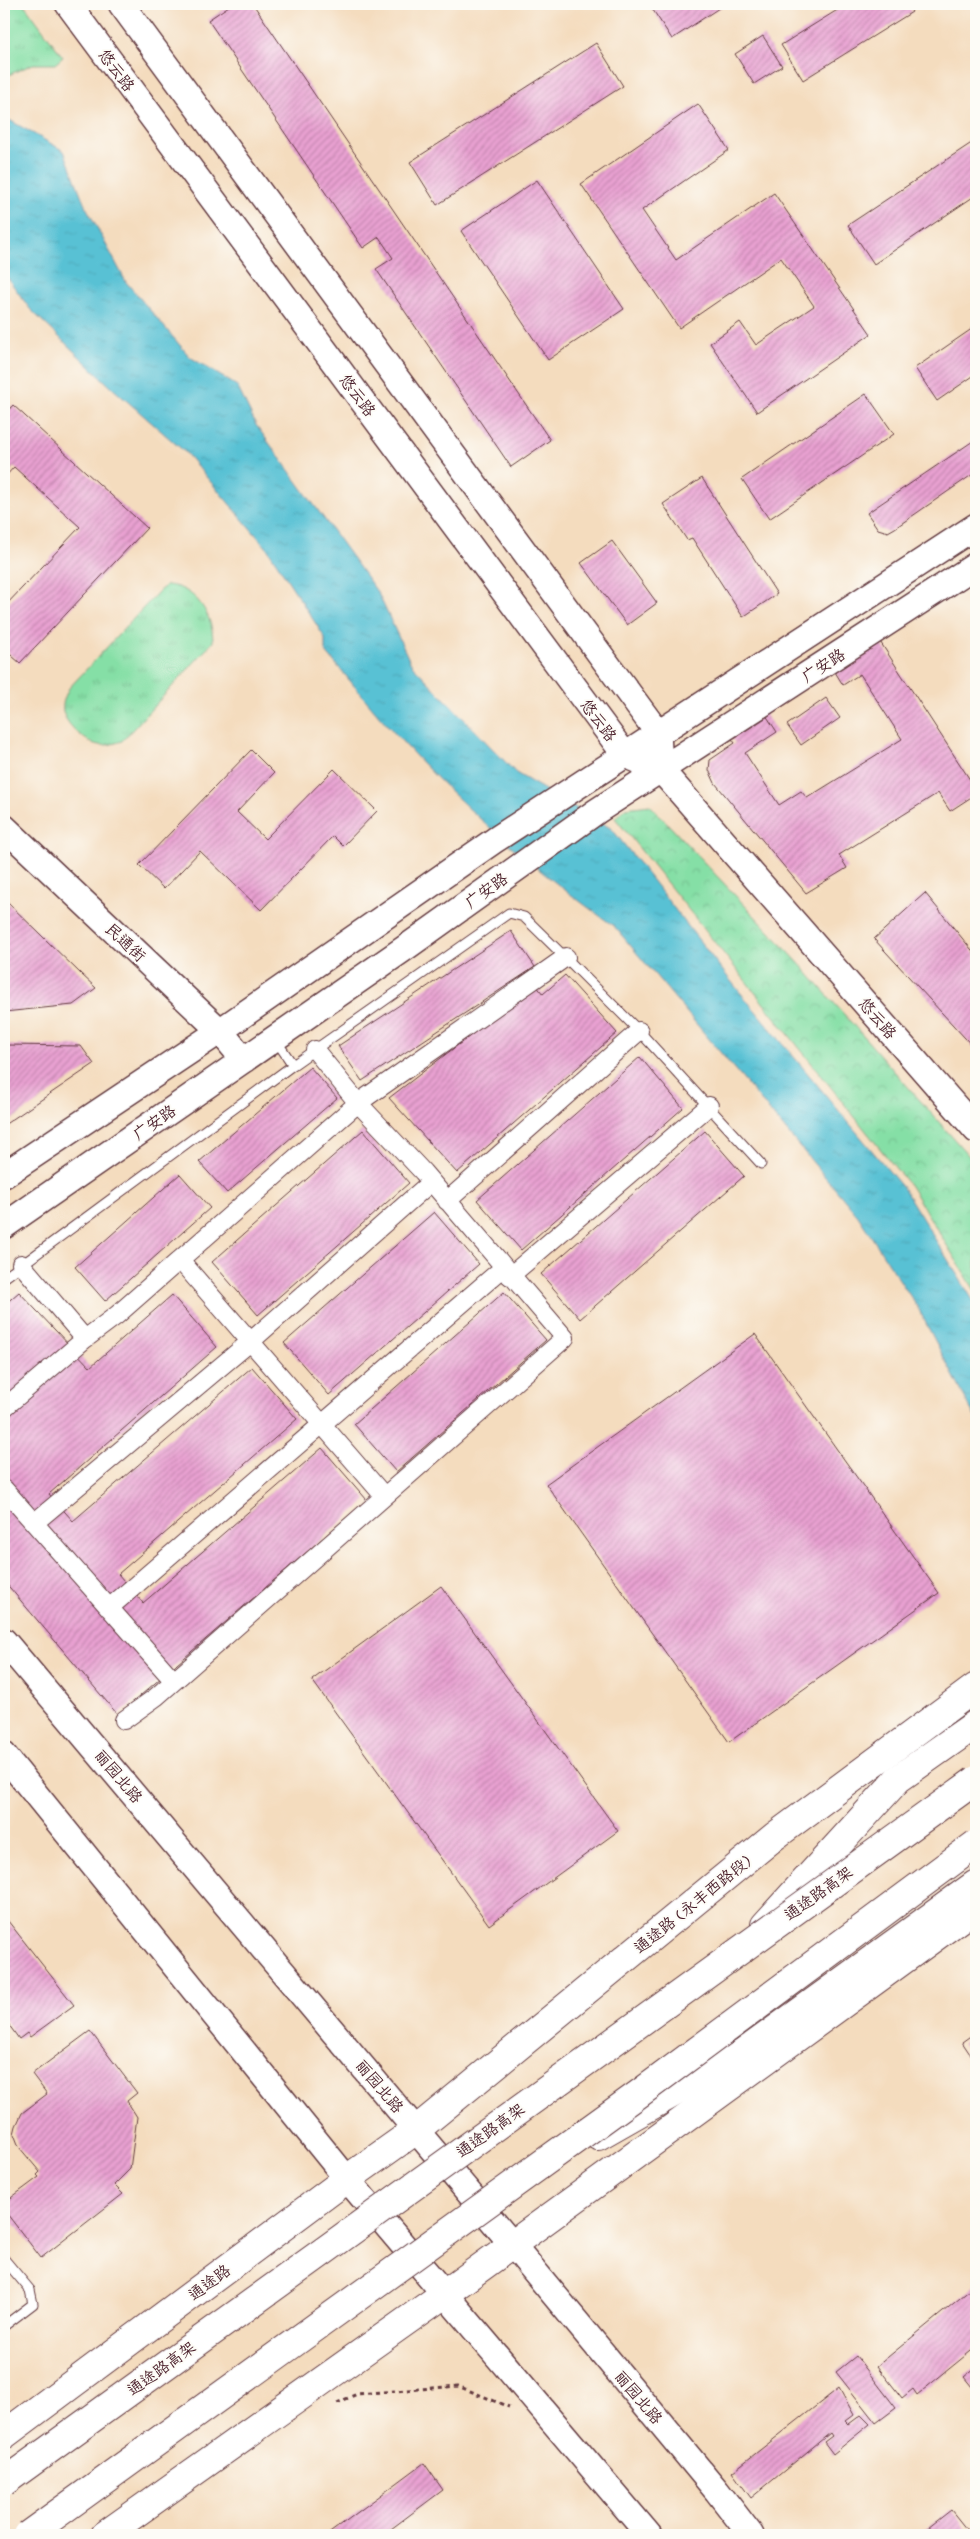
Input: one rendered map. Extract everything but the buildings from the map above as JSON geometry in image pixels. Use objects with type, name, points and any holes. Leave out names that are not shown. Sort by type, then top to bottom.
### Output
[{"type":"main road","name":"通途路 (永丰西路段)","points":[[416,2130],[775,1836],[976,1688]]},
{"type":"main road","points":[[750,1942],[898,1779],[976,1724]]},
{"type":"main road","name":"通途路高架","points":[[4,2482],[976,1780]]},
{"type":"main road","points":[[28,2535],[518,2181],[976,1844]]},
{"type":"main road","points":[[518,2181],[742,2054],[976,1884]]},
{"type":"main road","points":[[105,2535],[443,2295],[976,1907]]},
{"type":"main road","name":"通途路","points":[[4,2435],[347,2179],[416,2130]]},
{"type":"street","name":"悠云路","points":[[68,4],[625,755],[661,770],[976,1130]]},
{"type":"street","points":[[121,4],[658,733],[661,770]]},
{"type":"street","name":"广安路","points":[[4,1175],[220,1031],[495,840],[976,526]]},
{"type":"street","name":"广安路","points":[[4,1226],[275,1039],[597,811],[976,565]]},
{"type":"street","name":"民通街","points":[[4,827],[220,1031],[244,1060]]},
{"type":"street","points":[[4,1408],[85,1339],[117,1316],[358,1103],[566,957]]},
{"type":"street","points":[[447,1201],[639,1031]]},
{"type":"street","points":[[124,1720],[156,1697],[565,1338],[431,1182],[358,1103],[315,1050]]},
{"type":"street","points":[[109,1608],[321,1424],[710,1106]]},
{"type":"street","points":[[34,1523],[250,1342],[431,1182]]},
{"type":"street","points":[[180,1260],[384,1496]]},
{"type":"street","points":[[21,1264],[85,1339]]},
{"type":"street","points":[[4,1489],[174,1681]]},
{"type":"street","name":"丽园北路","points":[[4,1641],[512,2244],[751,2535]]},
{"type":"street","points":[[4,1755],[347,2179],[443,2295],[649,2535]]},
{"type":"lane","points":[[4,1278],[294,1065],[509,913],[524,917],[566,957],[710,1106],[761,1164]]},
{"type":"lane","points":[[275,1039],[294,1065]]},
{"type":"lane","points":[[4,2259],[30,2290],[33,2304],[4,2326]]},
{"type":"path","points":[[331,2405],[357,2394],[458,2386],[510,2408]]},
{"type":"green space","points":[[4,4],[24,4],[63,57],[55,64],[33,64],[4,77]]},
{"type":"green space","points":[[167,585],[186,591],[201,604],[210,622],[213,642],[122,741],[105,745],[90,742],[75,730],[64,716],[64,699],[69,688],[160,590]]},
{"type":"green space","points":[[650,805],[798,962],[976,1164],[976,1292],[910,1186],[615,818],[625,808]]},
{"type":"water","points":[[4,117],[64,151],[85,205],[126,282],[190,357],[237,386],[256,425],[378,593],[411,664],[516,773],[612,829],[734,985],[904,1189],[976,1305],[976,1419],[918,1308],[858,1216],[614,926],[529,861],[475,814],[423,764],[380,717],[325,651],[325,638],[267,548],[186,453],[111,387],[30,309],[4,273]]}]
